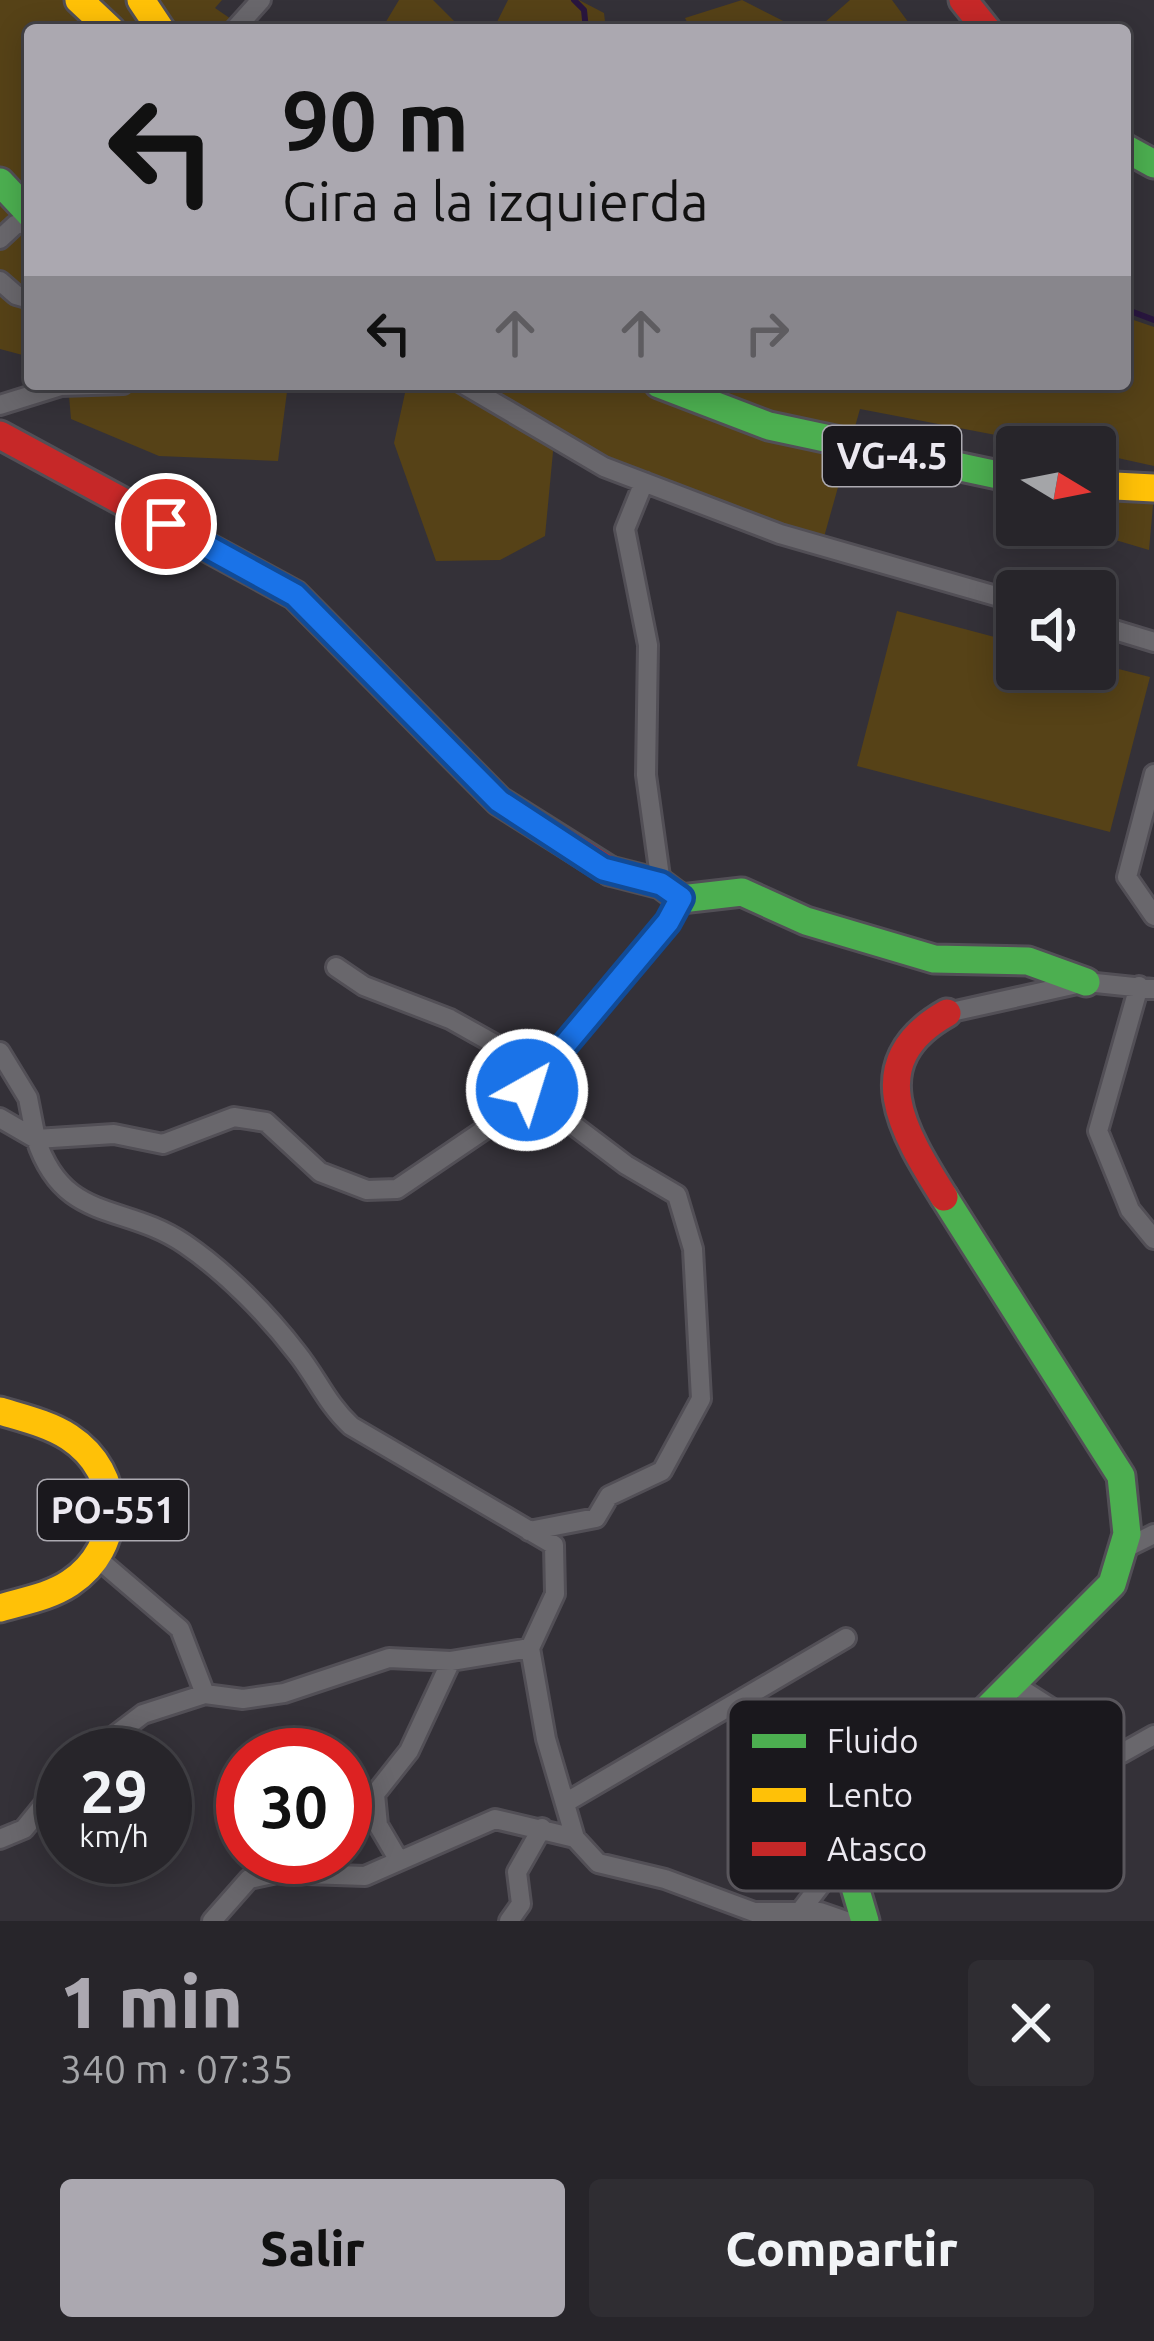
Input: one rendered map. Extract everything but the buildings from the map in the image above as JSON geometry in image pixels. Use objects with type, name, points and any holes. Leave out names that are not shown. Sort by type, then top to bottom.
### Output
[{"type":"main road","points":[[79,0],[105,24]]},
{"type":"main road","points":[[112,0],[136,24]]},
{"type":"main road","points":[[962,0],[982,24]]},
{"type":"main road","points":[[0,182],[24,211]]},
{"type":"main road","name":"VG-4.5","points":[[675,390],[769,426],[996,475]]},
{"type":"main road","points":[[0,435],[295,595],[499,801],[603,869],[671,891],[742,892],[806,921],[934,959],[1028,961],[1086,982]]},
{"type":"main road","points":[[1116,486],[1154,488]]},
{"type":"main road","points":[[947,1013],[916,1034],[904,1051],[893,1075],[893,1098],[912,1146],[1121,1476],[1127,1534],[1112,1584],[996,1699]]},
{"type":"main road","name":"PO-551","points":[[0,1412],[75,1440],[98,1463],[113,1491],[113,1520],[98,1558],[69,1584],[0,1608]]},
{"type":"main road","points":[[856,1891],[865,1921]]},
{"type":"street","points":[[239,24],[261,0]]},
{"type":"street","points":[[0,239],[24,221]]},
{"type":"street","points":[[0,405],[48,390]]},
{"type":"street","points":[[474,390],[604,467],[780,534],[996,596]]},
{"type":"street","points":[[0,1118],[35,1139],[114,1134],[163,1144],[234,1117],[266,1122],[320,1172],[367,1190],[398,1190],[509,1113],[668,922],[671,891],[646,776],[648,645],[625,529],[644,482]]},
{"type":"street","points":[[1116,630],[1154,642]]},
{"type":"street","points":[[1154,774],[1127,878],[1154,916]]},
{"type":"street","points":[[336,968],[364,986],[450,1019],[542,1070]]},
{"type":"street","points":[[947,1013],[1086,982],[1147,987],[1098,1131],[1130,1210],[1154,1238]]},
{"type":"street","points":[[0,1052],[28,1098],[45,1169],[61,1191],[183,1243],[246,1297],[299,1355],[326,1402],[351,1426],[554,1545],[554,1594],[530,1648],[575,1838],[598,1863],[665,1880],[754,1912],[820,1912],[846,1921]]},
{"type":"street","points":[[527,1090],[626,1165],[677,1196],[693,1249],[701,1400],[662,1471],[609,1496],[596,1518],[529,1531]]},
{"type":"street","points":[[1122,1550],[1154,1534]]},
{"type":"street","points":[[98,1558],[180,1629],[206,1694]]},
{"type":"street","points":[[743,1699],[847,1638]]},
{"type":"street","points":[[125,1728],[143,1714],[206,1694],[243,1699],[284,1693],[389,1658],[451,1661],[530,1648]]},
{"type":"street","points":[[398,1859],[378,1825],[375,1794],[409,1751],[451,1661]]},
{"type":"street","points":[[1012,1683],[1037,1699]]},
{"type":"street","points":[[565,1804],[728,1708]]},
{"type":"street","points":[[1124,1752],[1154,1735]]},
{"type":"street","points":[[0,1839],[24,1829],[36,1814]]},
{"type":"street","points":[[212,1921],[249,1879],[277,1874],[365,1876],[495,1819],[575,1838]]},
{"type":"street","points":[[509,1921],[521,1904],[517,1873],[542,1828]]},
{"type":"street","points":[[799,1913],[816,1891]]},
{"type":"shaded area","points":[[0,0],[222,0],[215,8],[238,24],[24,24],[24,355],[0,349]]},
{"type":"shaded area","points":[[399,0],[433,0],[457,24],[385,24]]},
{"type":"shaded area","points":[[508,0],[579,0],[604,13],[605,24],[496,24]]},
{"type":"shaded area","points":[[742,0],[789,24],[688,24],[685,18]]},
{"type":"shaded area","points":[[850,0],[892,0],[910,24],[823,24]]},
{"type":"shaded area","points":[[1131,319],[1154,327],[1154,466],[1116,458],[1116,426],[996,426],[996,435],[860,409],[824,537],[686,493],[555,431],[545,536],[500,560],[436,561],[394,443],[406,390],[1131,390]]},
{"type":"shaded area","points":[[69,390],[287,390],[278,461],[159,456],[71,419]]},
{"type":"shaded area","points":[[1116,483],[1154,494],[1149,550],[1116,540]]},
{"type":"shaded area","points":[[897,611],[996,637],[996,690],[1116,690],[1116,668],[1150,677],[1110,832],[857,766]]},
{"type":"waterway","points":[[574,0],[584,10],[585,24]]},
{"type":"waterway","points":[[1131,311],[1154,320]]},
{"type":"traffic: fast","points":[[1131,151],[1154,164]]},
{"type":"traffic: fast","points":[[0,182],[24,208]]},
{"type":"traffic: fast","points":[[675,390],[769,426],[996,475]]},
{"type":"traffic: fast","points":[[610,871],[661,884],[681,899],[742,892],[806,921],[934,959],[1028,961],[1086,982]]},
{"type":"traffic: fast","points":[[944,1197],[1121,1476],[1127,1534],[1112,1584],[997,1699]]},
{"type":"traffic: fast","points":[[856,1891],[865,1921]]},
{"type":"traffic: slow","points":[[79,0],[105,24]]},
{"type":"traffic: slow","points":[[141,0],[157,24]]},
{"type":"traffic: slow","points":[[1116,486],[1154,488]]},
{"type":"traffic: slow","points":[[0,1411],[53,1428],[87,1452],[108,1490],[110,1510],[108,1530],[88,1568],[53,1592],[0,1608]]},
{"type":"traffic: jam","points":[[963,0],[982,24]]},
{"type":"traffic: jam","points":[[0,435],[295,595],[499,801],[610,871]]},
{"type":"traffic: jam","points":[[944,1197],[904,1123],[897,1076],[904,1053],[920,1032],[947,1013]]},
{"type":"route","points":[[166,524],[295,595],[499,801],[603,869],[661,884],[681,898],[668,922],[527,1090]]}]
